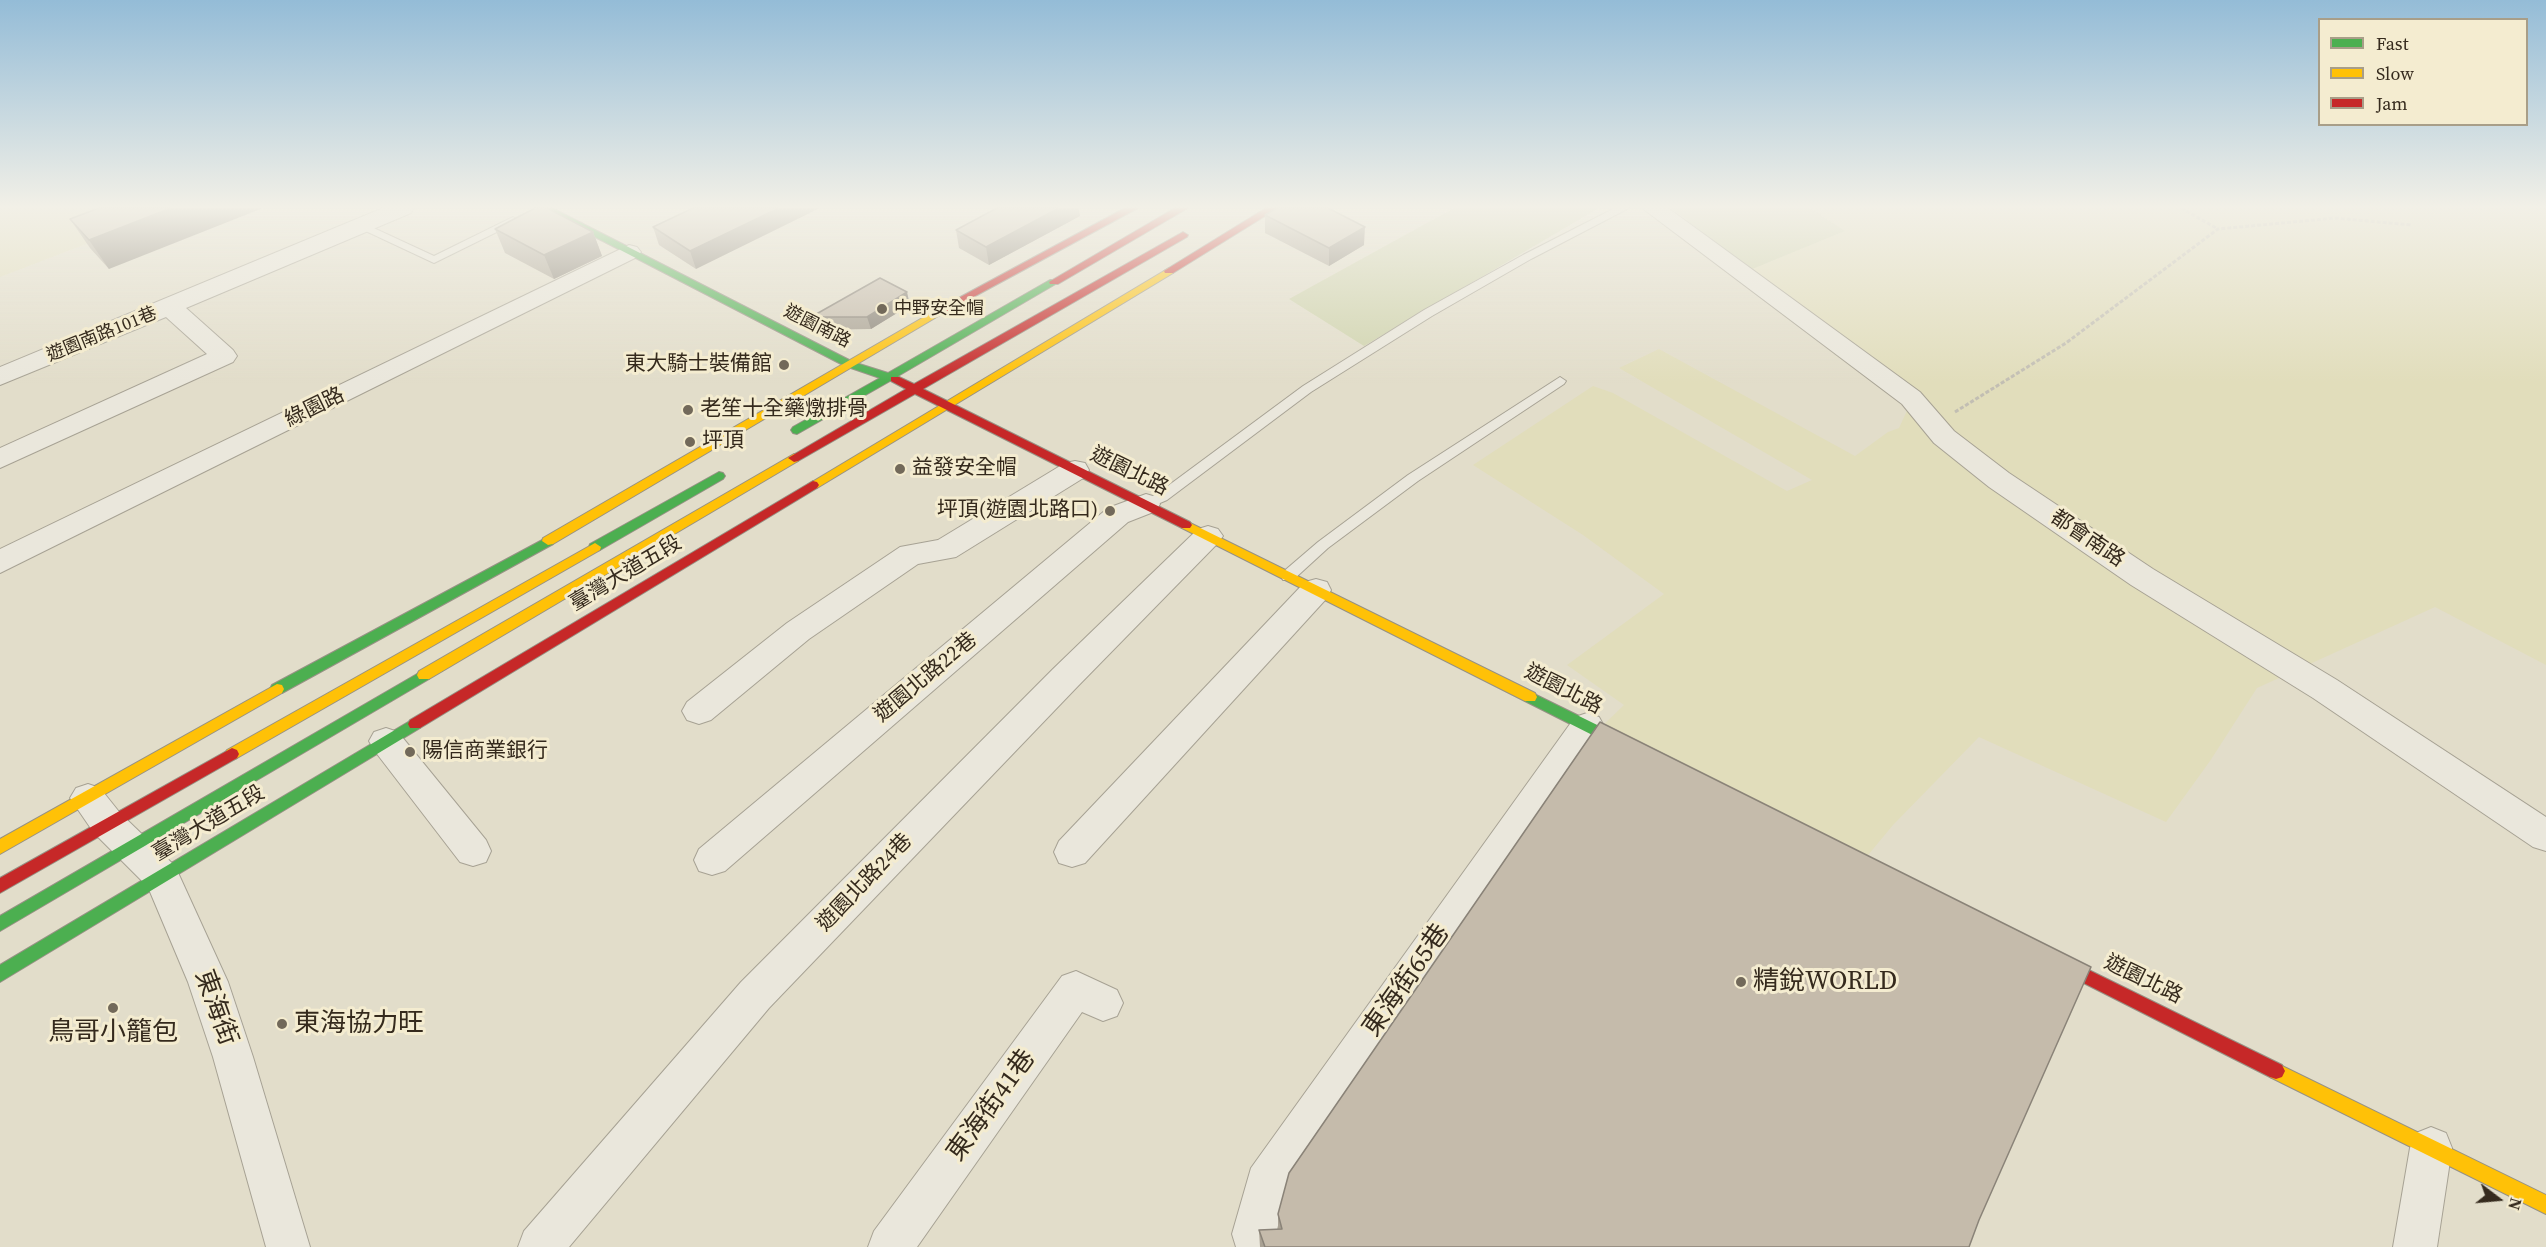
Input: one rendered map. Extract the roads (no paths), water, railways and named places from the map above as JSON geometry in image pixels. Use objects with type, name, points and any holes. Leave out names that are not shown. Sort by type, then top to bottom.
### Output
[{"type":"main road","name":"遊園南路","points":[[657,266],[849,364]]},
{"type":"main road","name":"臺灣大道五段","points":[[0,924],[109,823],[293,680],[563,534],[951,304],[1023,266]]},
{"type":"main road","points":[[788,436],[1082,266]]},
{"type":"main road","name":"臺灣大道五段","points":[[0,847],[109,823],[916,390],[1129,266]]},
{"type":"main road","name":"臺灣大道五段","points":[[0,974],[1177,266]]},
{"type":"main road","name":"遊園北路","points":[[849,364],[890,377],[1647,756]]},
{"type":"main road","name":"臺灣大道五段","points":[[0,886],[736,466]]},
{"type":"main road","name":"遊園北路","points":[[2037,951],[2546,1205]]},
{"type":"street","name":"遊園南路101巷","points":[[0,377],[266,266]]},
{"type":"street","name":"綠園路","points":[[0,562],[600,266]]},
{"type":"street","name":"都會南路","points":[[1732,266],[1911,398],[1944,437],[2000,480],[2142,577],[2325,689],[2546,836]]},
{"type":"street","points":[[0,459],[224,356],[170,307]]},
{"type":"street","points":[[699,711],[798,631],[911,554],[945,550],[1075,470]]},
{"type":"street","name":"遊園北路22巷","points":[[712,860],[1118,515],[1146,504]]},
{"type":"street","name":"遊園北路24巷","points":[[540,1247],[755,995],[1065,678],[1208,536]]},
{"type":"street","points":[[1072,852],[1302,583]]},
{"type":"street","name":"東海街65巷","points":[[1258,1247],[1254,1234],[1266,1183],[1587,726]]},
{"type":"street","points":[[386,741],[473,851]]},
{"type":"street","name":"東海街","points":[[109,823],[162,877],[208,982],[233,1057],[288,1247]]},
{"type":"street","name":"東海街41巷","points":[[890,1247],[1076,989],[1103,1003]]},
{"type":"street","points":[[2415,1247],[2431,1148]]},
{"type":"lane","points":[[1146,504],[1162,497],[1306,389],[1428,313],[1511,266]]},
{"type":"lane","points":[[1302,583],[1323,545],[1413,478],[1560,381]]},
{"type":"place","name":"中野安全帽","points":[[882,309]]},
{"type":"place","name":"東大騎士裝備館","points":[[784,365]]},
{"type":"place","name":"老笙十全藥燉排骨","points":[[688,410]]},
{"type":"place","name":"坪頂","points":[[690,442]]},
{"type":"place","name":"益發安全帽","points":[[900,469]]},
{"type":"place","name":"坪頂(遊園北路口)","points":[[1110,511]]},
{"type":"place","name":"陽信商業銀行","points":[[410,752]]},
{"type":"place","name":"精銳WORLD","points":[[1741,982]]},
{"type":"place","name":"鳥哥小籠包","points":[[113,1008]]},
{"type":"place","name":"東海協力旺","points":[[282,1024]]}]
